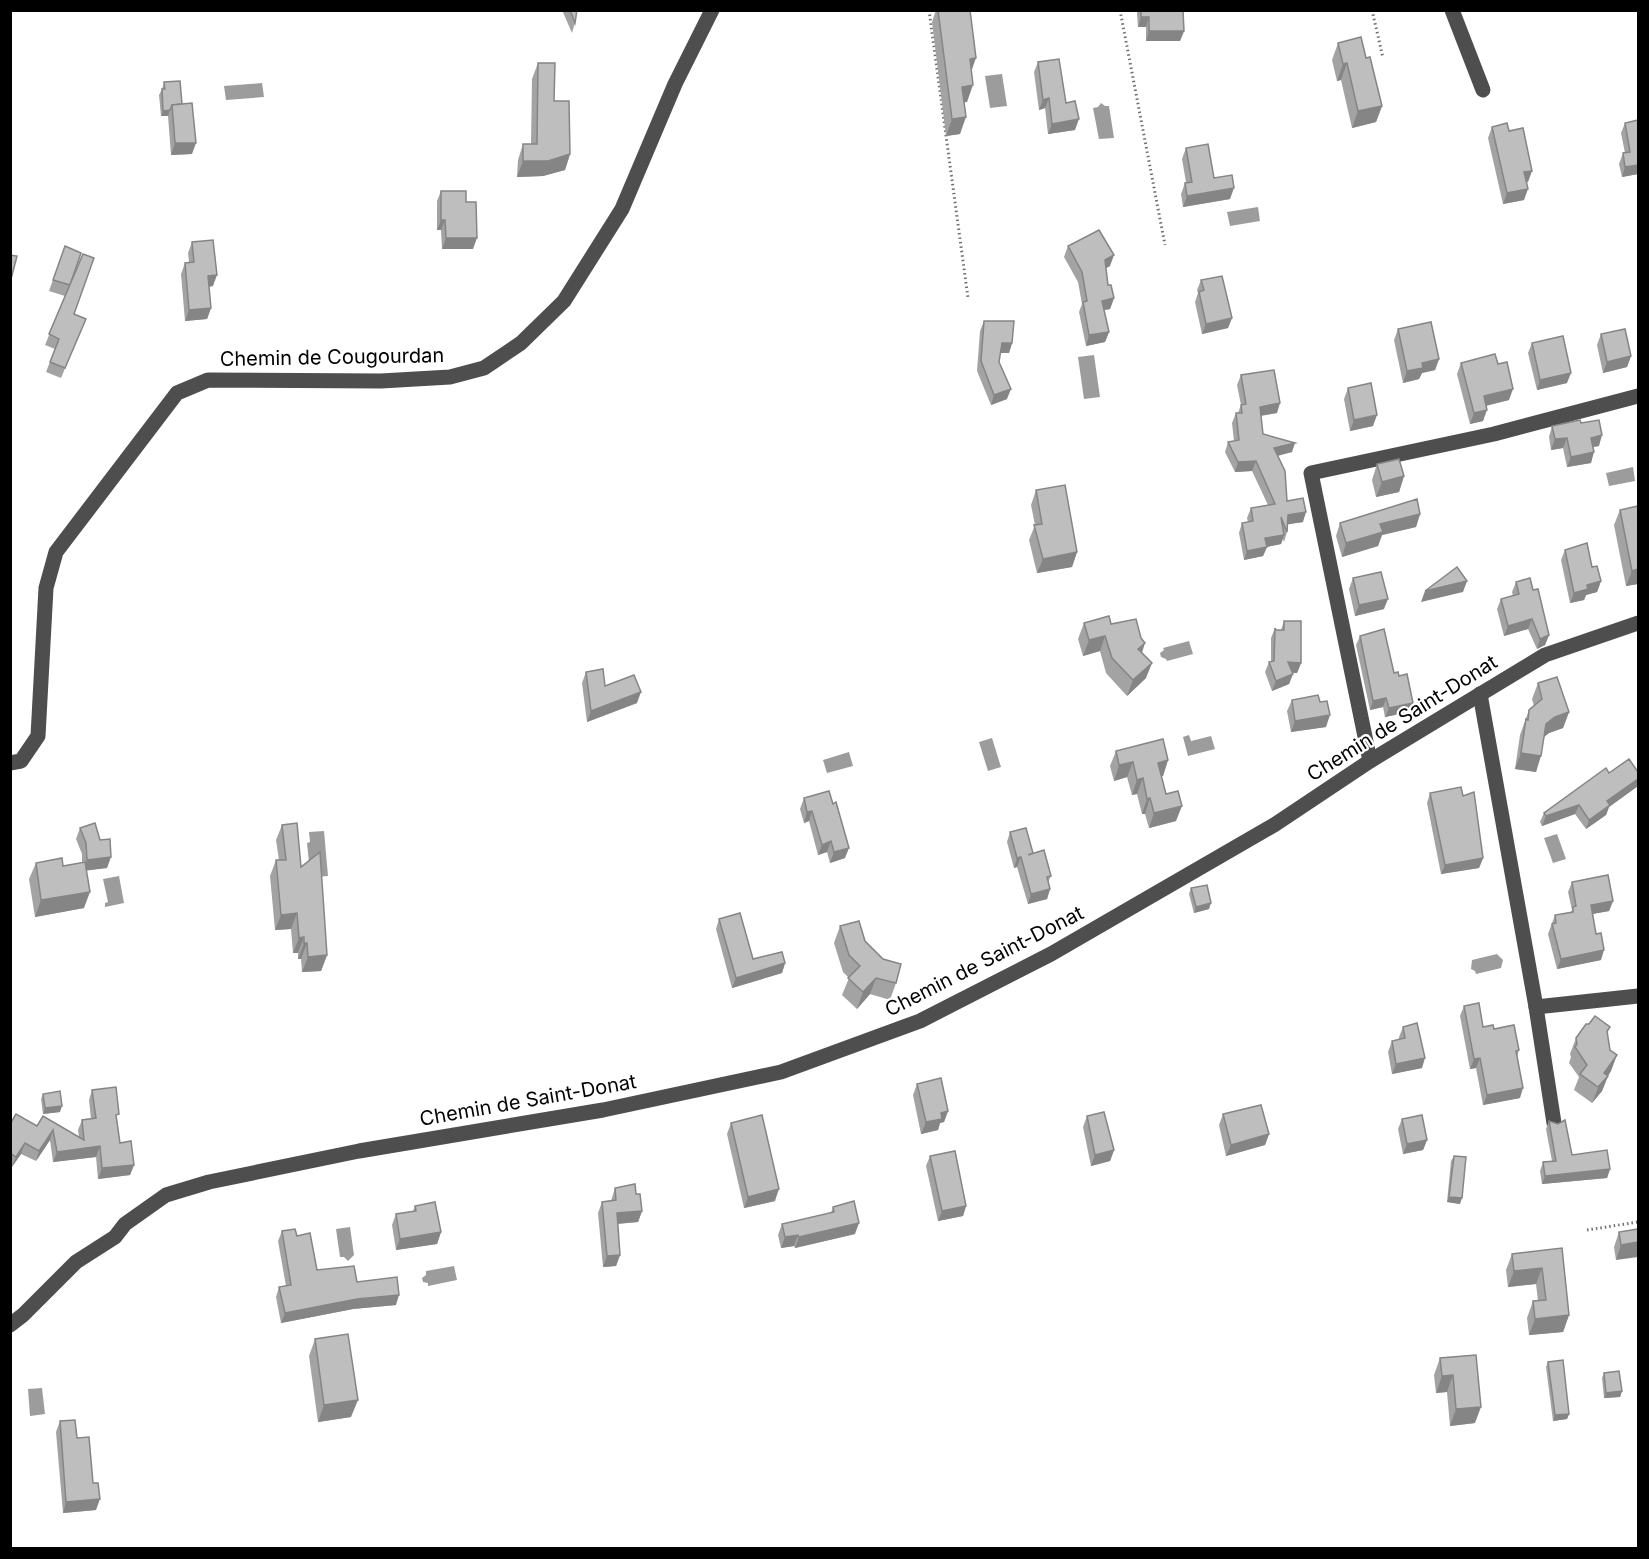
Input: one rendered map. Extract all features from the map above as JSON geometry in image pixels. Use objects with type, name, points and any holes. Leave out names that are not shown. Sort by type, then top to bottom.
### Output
[{"type":"street","name":"Chemin de Cougourdan","points":[[10,763],[21,760],[30,751],[38,736],[46,588],[56,552],[177,393],[208,380],[381,381],[450,377],[484,368],[521,343],[564,301],[622,209],[675,84],[712,10]]},
{"type":"street","points":[[1452,10],[1484,90]]},
{"type":"street","points":[[1370,761],[1311,473],[1494,434],[1638,396]]},
{"type":"street","name":"Chemin de Saint-Donat","points":[[10,1325],[76,1262],[115,1237],[125,1224],[166,1195],[210,1182],[359,1150],[603,1110],[781,1072],[920,1022],[1061,948],[1274,825],[1370,761],[1545,655],[1638,622]]},
{"type":"street","points":[[1480,693],[1536,1007],[1554,1123]]},
{"type":"street","points":[[1536,1007],[1638,996]]},
{"type":"path","points":[[929,10],[968,298]]},
{"type":"path","points":[[1120,10],[1165,245]]},
{"type":"path","points":[[1372,10],[1383,58]]},
{"type":"path","points":[[1587,1230],[1638,1222]]},
{"type":"shaded area","points":[[1002,74],[1007,106],[990,108],[985,76]]},
{"type":"shaded area","points":[[262,83],[264,97],[226,100],[224,86]]},
{"type":"shaded area","points":[[1101,103],[1109,106],[1114,138],[1099,139],[1093,108],[1098,107]]},
{"type":"shaded area","points":[[1258,207],[1260,221],[1230,226],[1227,212]]},
{"type":"shaded area","points":[[1094,355],[1100,397],[1084,399],[1078,357]]},
{"type":"shaded area","points":[[1633,467],[1635,481],[1609,486],[1606,473]]},
{"type":"shaded area","points":[[1189,641],[1193,654],[1167,661],[1161,657],[1160,653],[1164,650],[1163,648]]},
{"type":"shaded area","points":[[1189,735],[1191,741],[1211,736],[1215,749],[1188,756],[1183,737]]},
{"type":"shaded area","points":[[992,738],[1001,767],[988,771],[979,742]]},
{"type":"shaded area","points":[[849,752],[853,766],[827,773],[823,760]]},
{"type":"shaded area","points":[[324,831],[328,876],[315,877],[310,872],[307,843],[310,842],[309,832]]},
{"type":"shaded area","points":[[1557,834],[1566,859],[1553,863],[1544,838]]},
{"type":"shaded area","points":[[119,876],[124,903],[105,907],[105,903],[108,902],[103,879]]},
{"type":"shaded area","points":[[1497,954],[1503,960],[1501,968],[1476,974],[1471,969],[1472,960]]},
{"type":"shaded area","points":[[350,1227],[354,1255],[348,1261],[340,1257],[336,1229]]},
{"type":"shaded area","points":[[454,1266],[457,1280],[428,1286],[428,1283],[423,1282],[422,1278],[426,1275],[426,1271]]},
{"type":"shaded area","points":[[42,1388],[45,1414],[30,1416],[28,1389]]},
{"type":"building","points":[[570,10],[577,10],[575,23]]},
{"type":"building","points":[[938,10],[970,10],[976,58],[970,59],[973,85],[962,87],[966,117],[952,119]]},
{"type":"building","points":[[1141,10],[1183,10],[1184,31],[1149,31],[1149,17],[1141,17]]},
{"type":"building","points":[[1361,37],[1366,58],[1370,57],[1382,106],[1358,111],[1347,63],[1343,64],[1338,43]]},
{"type":"building","points":[[1059,59],[1066,103],[1075,101],[1079,119],[1052,124],[1049,98],[1043,100],[1038,62]]},
{"type":"building","points":[[538,63],[555,63],[554,101],[569,101],[570,154],[548,161],[523,161],[523,144],[537,144]]},
{"type":"building","points":[[180,81],[182,104],[172,105],[170,110],[163,111],[164,82]]},
{"type":"building","points":[[192,103],[196,143],[175,143],[172,105]]},
{"type":"building","points":[[1638,120],[1638,165],[1625,167],[1623,153],[1630,152],[1625,123]]},
{"type":"building","points":[[1507,123],[1509,131],[1523,128],[1532,171],[1524,172],[1528,189],[1507,193],[1492,127]]},
{"type":"building","points":[[1208,144],[1214,178],[1232,175],[1234,188],[1187,196],[1185,183],[1192,182],[1186,148]]},
{"type":"building","points":[[441,191],[466,191],[466,202],[476,202],[477,238],[446,238],[445,220],[441,220]]},
{"type":"building","points":[[1099,230],[1114,255],[1105,260],[1108,285],[1111,285],[1114,298],[1102,301],[1109,332],[1089,335],[1083,302],[1087,301],[1082,272],[1068,246]]},
{"type":"building","points":[[213,240],[217,275],[208,276],[211,308],[189,310],[185,263],[194,262],[192,242]]},
{"type":"building","points":[[65,246],[81,253],[70,285],[53,280]]},
{"type":"building","points":[[83,254],[94,258],[74,314],[86,319],[65,368],[50,362],[59,339],[49,334]]},
{"type":"building","points":[[10,255],[17,256],[10,283]]},
{"type":"building","points":[[1222,276],[1232,318],[1206,324],[1199,292],[1204,290],[1201,280]]},
{"type":"building","points":[[984,321],[1014,321],[1012,343],[1002,343],[999,362],[1011,389],[994,395],[981,361]]},
{"type":"building","points":[[1431,322],[1439,359],[1422,363],[1423,368],[1407,371],[1398,329]]},
{"type":"building","points":[[1625,329],[1631,356],[1607,362],[1601,334]]},
{"type":"building","points":[[1563,336],[1571,373],[1540,380],[1532,343]]},
{"type":"building","points":[[1495,354],[1498,364],[1507,362],[1513,389],[1484,396],[1487,410],[1474,413],[1461,363]]},
{"type":"building","points":[[1274,370],[1280,403],[1260,407],[1263,434],[1295,443],[1274,448],[1285,471],[1287,501],[1303,498],[1306,512],[1288,515],[1287,532],[1281,517],[1284,535],[1265,538],[1267,547],[1247,551],[1242,523],[1253,521],[1251,508],[1275,504],[1256,461],[1238,462],[1228,442],[1239,440],[1236,413],[1242,413],[1241,405],[1246,404],[1241,375]]},
{"type":"building","points":[[1371,383],[1377,415],[1354,420],[1348,388]]},
{"type":"building","points":[[1580,420],[1581,423],[1599,420],[1602,435],[1591,438],[1594,452],[1571,457],[1567,438],[1555,439],[1552,426]]},
{"type":"building","points":[[1399,459],[1404,476],[1382,482],[1377,464]]},
{"type":"building","points":[[1065,485],[1077,552],[1043,559],[1034,525],[1042,524],[1036,490]]},
{"type":"building","points":[[1417,499],[1420,514],[1380,524],[1383,532],[1346,543],[1340,523]]},
{"type":"building","points":[[1638,506],[1638,569],[1632,571],[1620,510]]},
{"type":"building","points":[[1587,543],[1592,567],[1597,566],[1601,581],[1587,585],[1588,589],[1574,593],[1565,550]]},
{"type":"building","points":[[1457,567],[1467,581],[1425,591]]},
{"type":"building","points":[[1381,572],[1388,599],[1359,605],[1353,578]]},
{"type":"building","points":[[1530,578],[1533,590],[1538,589],[1549,635],[1540,639],[1532,619],[1508,626],[1501,599],[1519,594],[1516,582]]},
{"type":"building","points":[[1109,616],[1111,624],[1136,619],[1141,638],[1145,643],[1138,649],[1152,663],[1133,680],[1112,658],[1105,636],[1089,640],[1084,623]]},
{"type":"building","points":[[1284,621],[1301,621],[1301,663],[1288,662],[1293,674],[1276,681],[1269,662],[1274,661],[1275,628],[1284,630]]},
{"type":"building","points":[[1384,629],[1394,673],[1398,672],[1399,676],[1407,674],[1413,703],[1389,708],[1386,698],[1373,701],[1360,636]]},
{"type":"building","points":[[603,669],[605,686],[634,675],[641,692],[591,711],[586,672]]},
{"type":"building","points":[[1557,677],[1569,712],[1555,717],[1546,724],[1541,756],[1521,753],[1529,710],[1542,699],[1538,683]]},
{"type":"building","points":[[1318,695],[1320,702],[1327,701],[1330,715],[1295,721],[1292,700]]},
{"type":"building","points":[[1163,739],[1168,760],[1158,763],[1166,794],[1178,791],[1182,806],[1154,813],[1150,798],[1147,799],[1143,778],[1137,780],[1133,762],[1119,765],[1116,751]]},
{"type":"building","points":[[1629,759],[1638,772],[1638,779],[1607,801],[1610,805],[1589,820],[1579,805],[1546,816],[1544,813],[1606,768],[1609,773]]},
{"type":"building","points":[[1461,787],[1463,796],[1474,792],[1483,858],[1445,865],[1430,793]]},
{"type":"building","points":[[829,791],[833,804],[836,802],[849,848],[834,852],[831,841],[822,845],[812,811],[807,812],[804,798]]},
{"type":"building","points":[[95,823],[100,840],[110,839],[111,857],[87,860],[86,843],[80,828]]},
{"type":"building","points":[[297,823],[301,867],[320,852],[327,955],[308,957],[307,943],[304,943],[304,937],[299,938],[297,913],[281,915],[276,860],[286,860],[282,825]]},
{"type":"building","points":[[1026,828],[1033,853],[1028,855],[1044,850],[1051,876],[1047,877],[1050,889],[1031,894],[1021,857],[1017,858],[1010,832]]},
{"type":"building","points":[[62,858],[63,866],[85,862],[90,892],[41,900],[36,863]]},
{"type":"building","points":[[1608,875],[1613,901],[1591,905],[1596,934],[1601,933],[1604,950],[1561,959],[1552,924],[1556,923],[1555,915],[1573,912],[1573,907],[1576,906],[1572,882]]},
{"type":"building","points":[[1207,885],[1211,903],[1196,907],[1191,888]]},
{"type":"building","points":[[740,913],[753,959],[782,952],[785,963],[736,978],[719,919]]},
{"type":"building","points":[[859,921],[865,941],[883,959],[901,964],[896,983],[876,978],[863,992],[848,978],[860,966],[849,955],[840,926]]},
{"type":"building","points":[[1479,1003],[1483,1027],[1493,1025],[1494,1029],[1514,1025],[1523,1088],[1487,1095],[1480,1058],[1474,1059],[1464,1006]]},
{"type":"building","points":[[1595,1016],[1610,1027],[1607,1031],[1610,1050],[1617,1055],[1604,1073],[1608,1076],[1598,1087],[1580,1074],[1587,1065],[1575,1047],[1576,1038]]},
{"type":"building","points":[[1417,1023],[1425,1058],[1396,1064],[1392,1041],[1405,1038],[1403,1027]]},
{"type":"building","points":[[941,1078],[948,1111],[941,1113],[942,1119],[926,1122],[917,1084]]},
{"type":"building","points":[[116,1087],[119,1114],[116,1115],[120,1143],[131,1141],[134,1165],[102,1168],[100,1146],[57,1152],[53,1130],[39,1151],[25,1143],[16,1157],[10,1153],[10,1124],[16,1114],[37,1126],[43,1116],[84,1140],[82,1120],[96,1118],[92,1090]]},
{"type":"building","points":[[60,1091],[62,1106],[45,1108],[43,1094]]},
{"type":"building","points":[[1261,1105],[1269,1134],[1231,1145],[1223,1114]]},
{"type":"building","points":[[1104,1112],[1114,1150],[1095,1155],[1087,1116]]},
{"type":"building","points":[[762,1115],[779,1189],[748,1197],[731,1123]]},
{"type":"building","points":[[1422,1115],[1427,1140],[1407,1144],[1402,1119]]},
{"type":"building","points":[[1565,1120],[1572,1155],[1607,1150],[1610,1169],[1545,1176],[1543,1162],[1556,1161],[1549,1121],[1558,1124]]},
{"type":"building","points":[[955,1151],[966,1206],[942,1211],[930,1156]]},
{"type":"building","points":[[1454,1156],[1466,1157],[1462,1198],[1449,1197]]},
{"type":"building","points":[[635,1184],[636,1194],[640,1194],[642,1211],[617,1213],[620,1255],[607,1256],[602,1202],[616,1200],[615,1188]]},
{"type":"building","points":[[854,1201],[859,1223],[799,1237],[798,1235],[785,1237],[782,1224],[834,1212],[833,1207]]},
{"type":"building","points":[[435,1202],[441,1232],[400,1239],[396,1214],[416,1211],[415,1206]]},
{"type":"building","points":[[295,1229],[297,1236],[310,1233],[317,1270],[354,1266],[357,1282],[397,1277],[399,1295],[357,1299],[285,1313],[279,1287],[291,1285],[282,1231]]},
{"type":"building","points":[[1638,1229],[1638,1242],[1621,1245],[1619,1232]]},
{"type":"building","points":[[1562,1248],[1569,1315],[1535,1319],[1533,1301],[1546,1300],[1542,1268],[1514,1271],[1512,1254]]},
{"type":"building","points":[[348,1334],[358,1400],[324,1405],[315,1339]]},
{"type":"building","points":[[1476,1355],[1481,1407],[1456,1409],[1453,1375],[1442,1376],[1440,1358]]},
{"type":"building","points":[[1563,1360],[1569,1414],[1555,1415],[1548,1362]]},
{"type":"building","points":[[1619,1371],[1622,1391],[1606,1393],[1604,1373]]},
{"type":"building","points":[[75,1420],[77,1438],[89,1437],[93,1483],[98,1483],[100,1499],[66,1502],[60,1421]]}]
